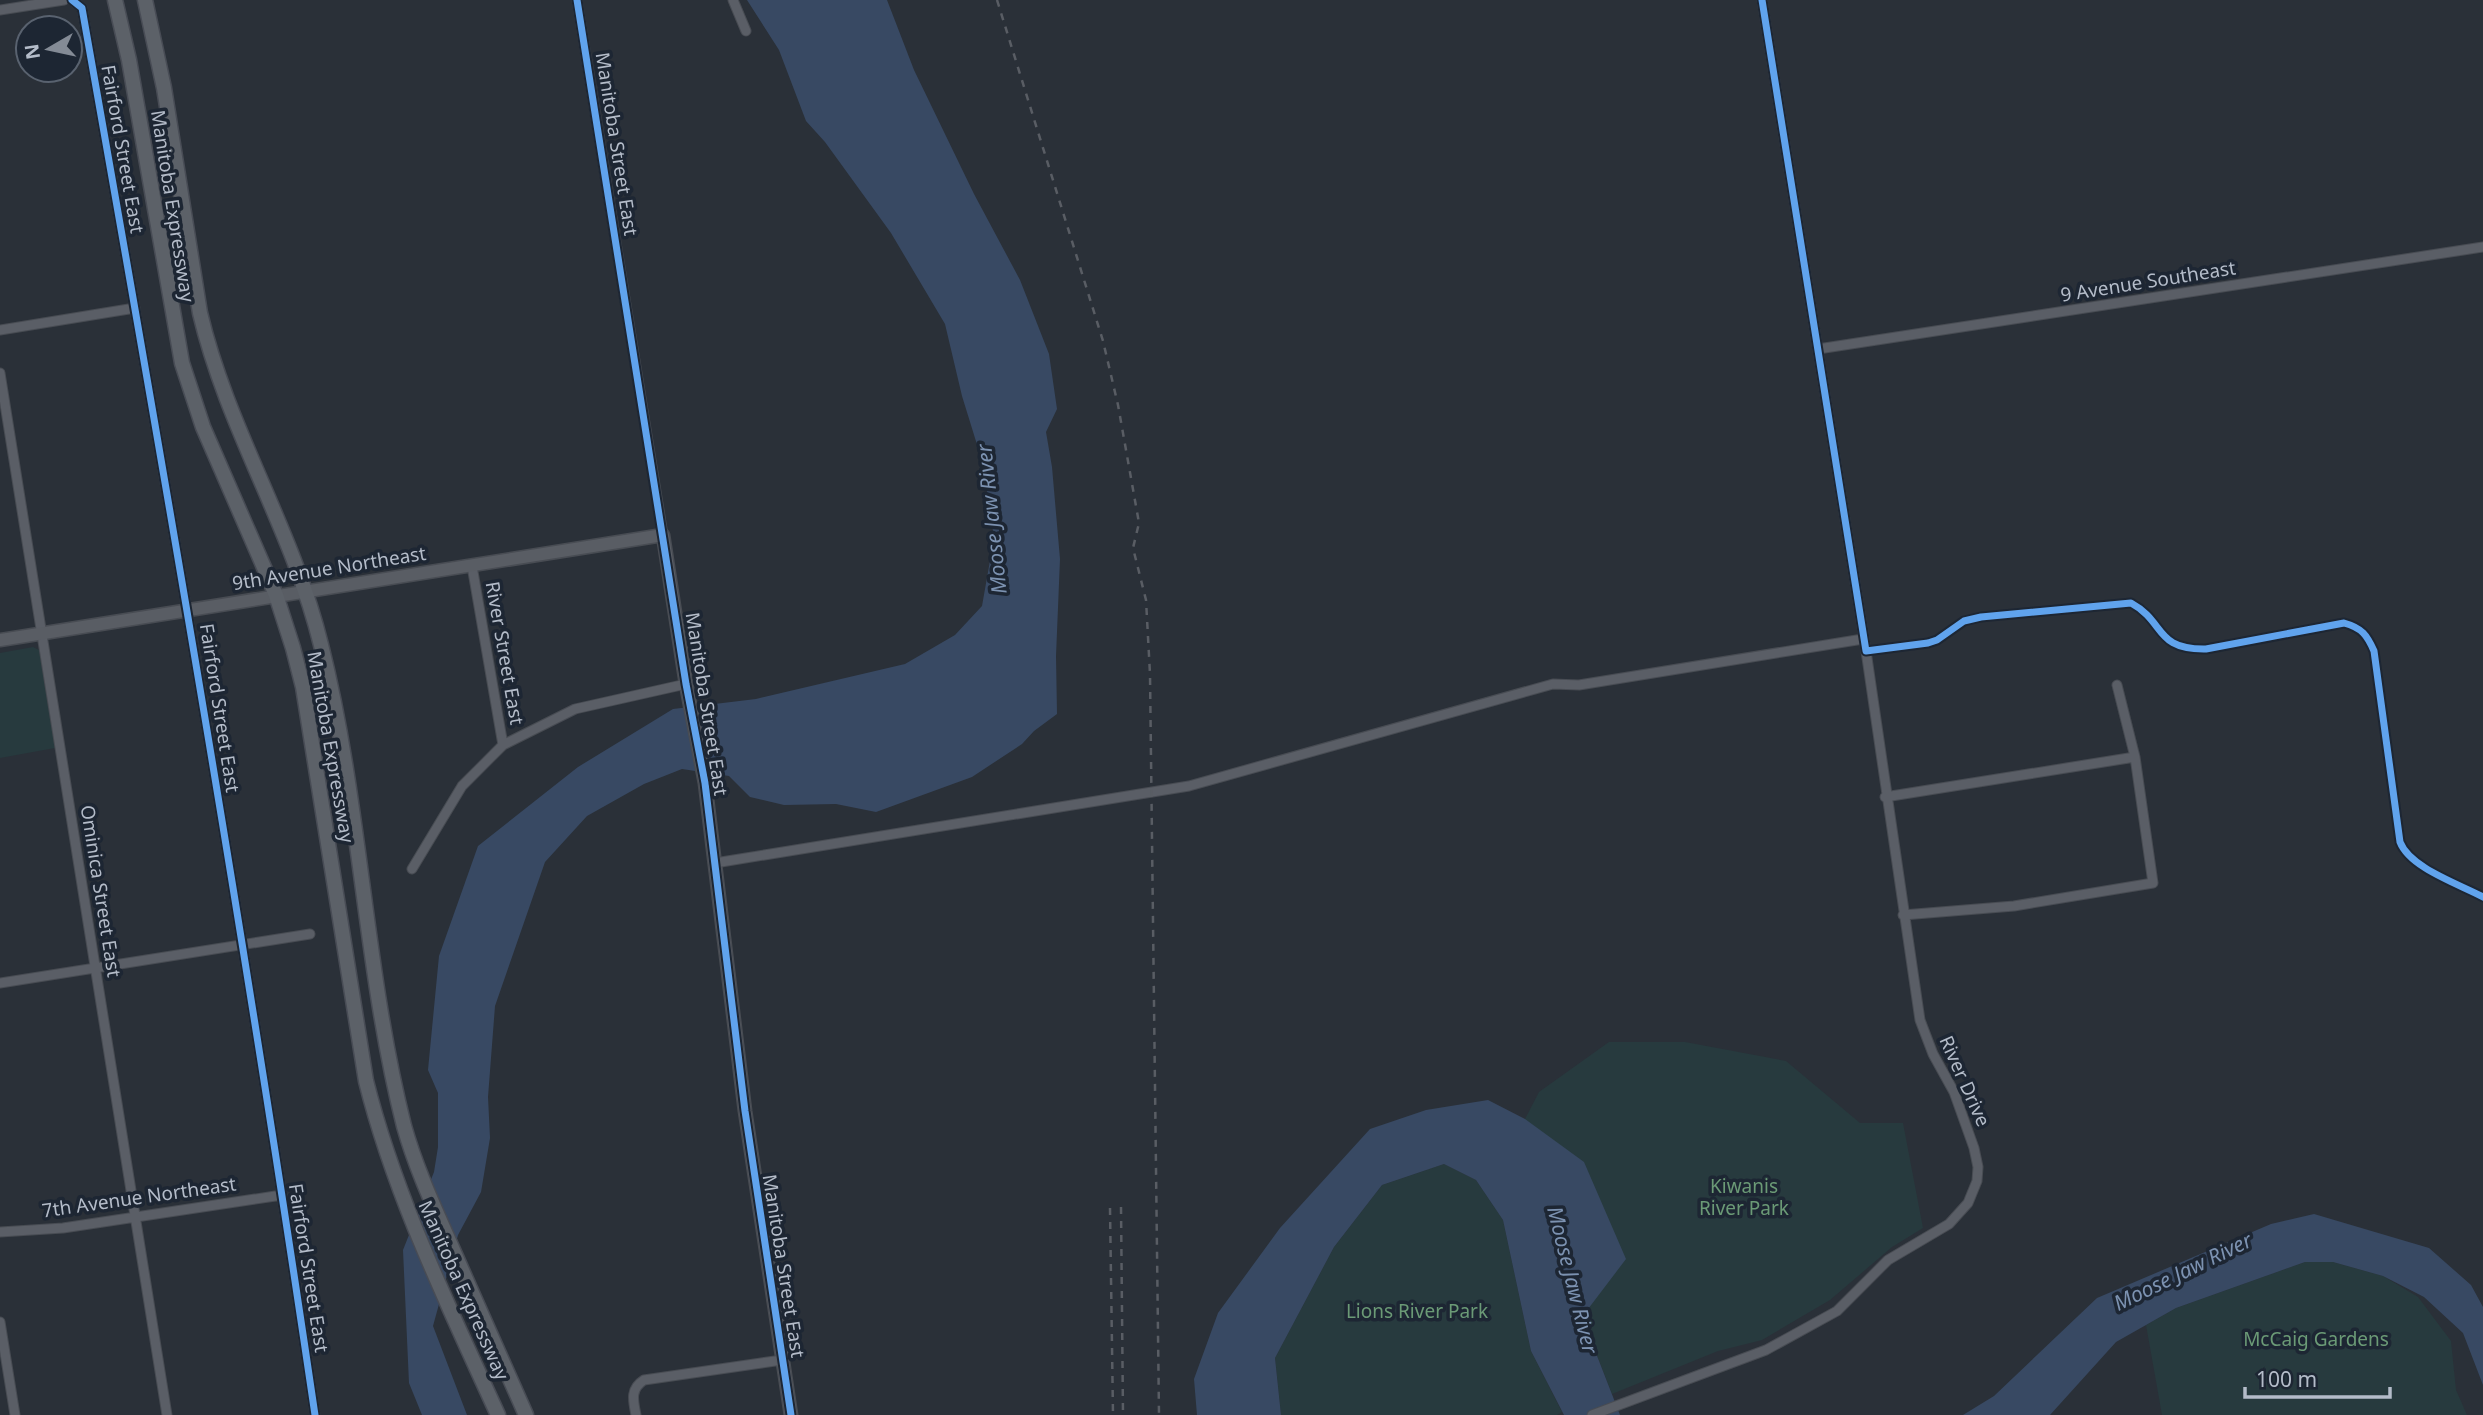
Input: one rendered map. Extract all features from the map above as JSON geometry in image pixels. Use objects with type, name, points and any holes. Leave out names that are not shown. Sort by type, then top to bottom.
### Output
[{"type":"main road","name":"Manitoba Expressway","points":[[115,0],[130,60],[181,363],[203,427],[276,595],[293,648],[305,699],[366,1082],[380,1136],[403,1200],[498,1415]]},
{"type":"main road","name":"Manitoba Expressway","points":[[145,0],[164,88],[200,313],[208,345],[229,408],[307,590],[337,718],[397,1090],[418,1170],[526,1415]]},
{"type":"street","points":[[0,10],[64,0]]},
{"type":"street","name":"Fairford Street East","points":[[72,0],[82,8],[187,609],[244,945],[315,1415]]},
{"type":"street","name":"Manitoba Street East","points":[[578,0],[686,684],[705,783],[745,1111],[791,1415]]},
{"type":"street","points":[[733,0],[746,31]]},
{"type":"street","name":"River Drive","points":[[1592,1415],[1766,1350],[1836,1311],[1888,1260],[1949,1224],[1968,1203],[1978,1167],[1958,1101],[1933,1054],[1920,1020],[1885,797],[1866,650],[1762,0]]},
{"type":"street","name":"9 Avenue Southeast","points":[[1818,349],[2483,247]]},
{"type":"street","points":[[0,330],[135,308]]},
{"type":"street","name":"Ominica Street East","points":[[0,373],[167,1415]]},
{"type":"street","name":"9th Avenue Northeast","points":[[0,640],[663,535]]},
{"type":"street","name":"River Street East","points":[[472,566],[503,745]]},
{"type":"street","points":[[715,863],[1189,786],[1553,684],[1579,685],[1863,639]]},
{"type":"street","points":[[412,869],[462,786],[503,745],[575,709],[686,684]]},
{"type":"street","points":[[1903,915],[2014,906],[2153,883],[2135,757],[2116,685]]},
{"type":"street","points":[[1885,797],[2135,757]]},
{"type":"street","points":[[0,983],[310,934]]},
{"type":"street","name":"7th Avenue Northeast","points":[[0,1232],[63,1228],[282,1195]]},
{"type":"street","points":[[0,1322],[15,1415]]},
{"type":"street","points":[[636,1415],[633,1395],[636,1385],[644,1380],[782,1360]]},
{"type":"green space","points":[[33,647],[39,650],[55,748],[0,758],[0,653]]},
{"type":"green space","name":"Kiwanis River Park","points":[[1609,1042],[1685,1042],[1786,1061],[1860,1123],[1903,1123],[1923,1228],[1892,1247],[1830,1300],[1762,1340],[1718,1351],[1612,1394],[1582,1317],[1525,1119],[1539,1092]]},
{"type":"green space","name":"Lions River Park","points":[[1444,1164],[1476,1180],[1503,1220],[1531,1351],[1562,1412],[1557,1415],[1281,1415],[1275,1358],[1334,1247],[1382,1185]]},
{"type":"green space","name":"McCaig Gardens","points":[[2305,1262],[2333,1262],[2383,1276],[2418,1297],[2451,1341],[2456,1390],[2467,1415],[2162,1415],[2146,1325],[2176,1308]]},
{"type":"water","name":"Moose Jaw River","points":[[747,0],[887,0],[914,70],[974,194],[1020,280],[1049,354],[1057,409],[1046,432],[1052,467],[1060,559],[1056,656],[1057,714],[1022,744],[972,777],[876,812],[836,804],[784,805],[750,797],[729,776],[682,769],[644,784],[587,816],[545,862],[495,1006],[488,1097],[490,1138],[481,1192],[458,1235],[433,1326],[467,1415],[422,1415],[409,1383],[403,1250],[434,1172],[438,1147],[438,1093],[428,1070],[439,956],[478,846],[578,767],[673,709],[756,699],[905,664],[955,635],[982,606],[994,538],[983,464],[962,396],[945,324],[891,233],[825,142],[806,121],[779,50]]},
{"type":"water","name":"Moose Jaw River","points":[[1488,1100],[1525,1119],[1584,1162],[1626,1259],[1582,1317],[1620,1415],[1564,1415],[1531,1351],[1503,1220],[1476,1180],[1444,1164],[1382,1185],[1334,1247],[1275,1358],[1281,1415],[1197,1415],[1194,1379],[1218,1313],[1280,1228],[1370,1129],[1426,1110]]},
{"type":"water","name":"Moose Jaw River","points":[[2314,1214],[2429,1248],[2471,1285],[2483,1307],[2483,1385],[2463,1333],[2424,1297],[2383,1276],[2333,1262],[2305,1262],[2176,1308],[2116,1342],[2050,1415],[1963,1415],[1994,1396],[2097,1298],[2271,1224]]},
{"type":"railway","points":[[997,0],[1103,341],[1118,405],[1139,523],[1133,548],[1146,600],[1150,674],[1159,1415]]},
{"type":"railway","points":[[1121,1207],[1123,1415]]},
{"type":"railway","points":[[1110,1208],[1113,1415]]},
{"type":"cycle path","points":[[72,0],[82,8],[174,535],[233,887],[315,1415]]},
{"type":"cycle path","points":[[577,0],[686,684],[705,783],[745,1111],[791,1415]]},
{"type":"cycle path","points":[[1762,0],[1866,651],[1928,643],[1937,640],[1964,621],[1981,617],[2131,603],[2142,610],[2169,640],[2189,648],[2206,649],[2344,623],[2350,625],[2363,633],[2374,651],[2400,842],[2405,851],[2424,867],[2483,897]]}]
